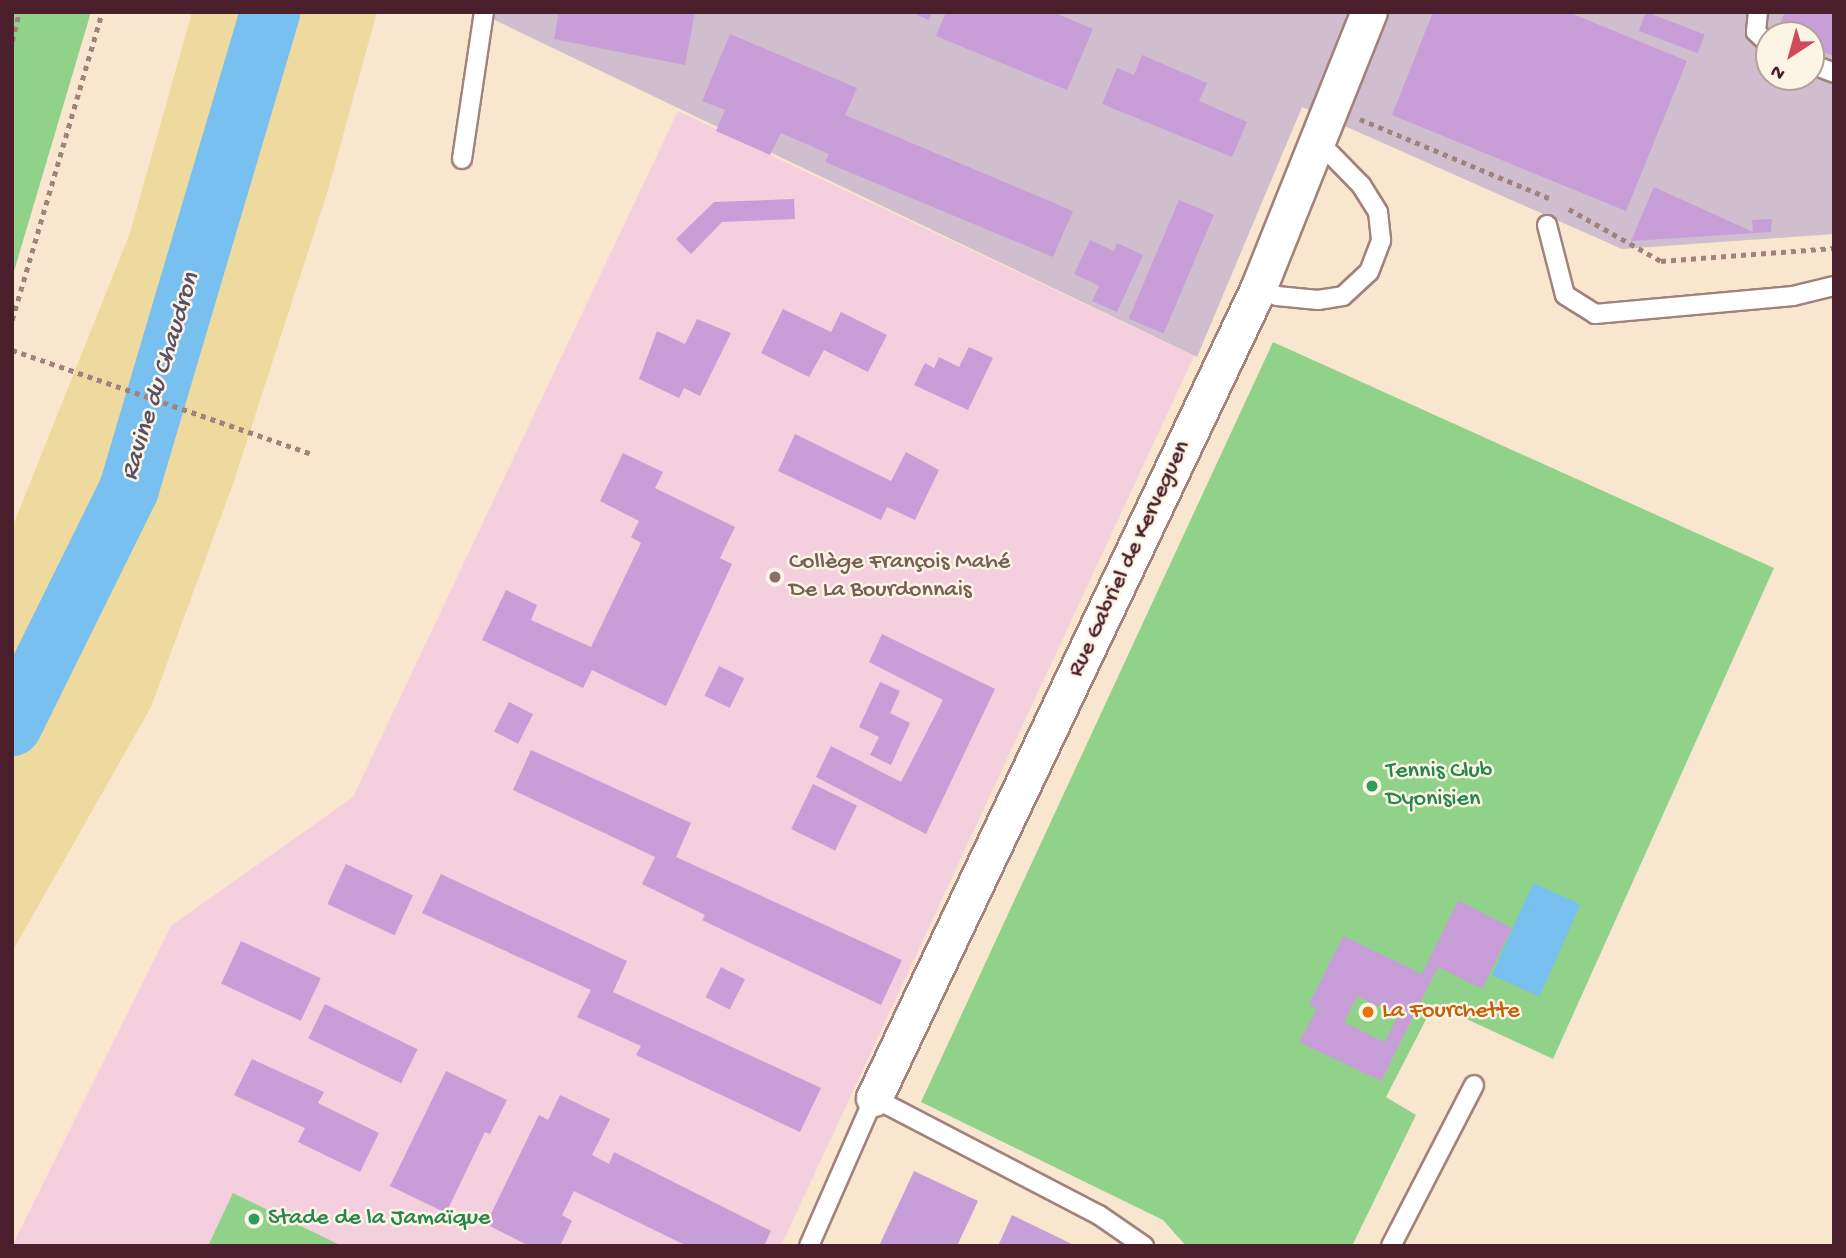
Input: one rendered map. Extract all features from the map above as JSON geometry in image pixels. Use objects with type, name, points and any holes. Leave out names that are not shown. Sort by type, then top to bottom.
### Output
[{"type":"street","name":"Rue Gabriel de Kerveguen","points":[[874,1098],[1258,289],[1370,12]]},
{"type":"lane","points":[[462,159],[484,12]]},
{"type":"lane","points":[[1258,289],[1277,296],[1318,300],[1343,296],[1369,272],[1381,240],[1378,212],[1361,185],[1317,141]]},
{"type":"lane","points":[[1547,225],[1565,295],[1595,314],[1793,296],[1834,286]]},
{"type":"lane","points":[[1391,1246],[1474,1085]]},
{"type":"lane","points":[[809,1246],[874,1098],[1099,1215],[1144,1246]]},
{"type":"path","points":[[12,41],[19,12]]},
{"type":"path","points":[[12,320],[102,12]]},
{"type":"path","points":[[1331,107],[1555,202]]},
{"type":"path","points":[[1567,208],[1661,261],[1834,248]]},
{"type":"path","points":[[12,350],[313,454]]},
{"type":"shaded area","points":[[478,12],[1834,12],[1834,234],[1622,249],[1302,107],[1197,357]]},
{"type":"shaded area","name":"Collège François Mahé De La Bourdonnais","points":[[678,111],[1194,356],[781,1246],[12,1246],[171,926],[353,797]]},
{"type":"green space","points":[[12,12],[91,12],[12,278]]},
{"type":"green space","name":"Tennis Club Dyonisien","points":[[1273,342],[1774,568],[1553,1059],[1434,1004],[1386,1097],[1416,1115],[1352,1246],[1186,1246],[1163,1220],[921,1102]]},
{"type":"green space","name":"Stade de la Jamaïque","points":[[233,1193],[342,1246],[208,1246]]},
{"type":"sand","points":[[192,12],[377,12],[328,190],[233,484],[151,707],[12,952],[12,528],[130,233]]},
{"type":"water","points":[[1533,883],[1581,904],[1539,996],[1492,975]]},
{"type":"building","points":[[559,12],[695,12],[685,65],[554,39]]},
{"type":"building","points":[[911,12],[932,12],[929,20]]},
{"type":"building","points":[[946,12],[1053,12],[1093,29],[1067,90],[936,36]]},
{"type":"building","points":[[1433,12],[1568,12],[1687,61],[1626,211],[1392,115]]},
{"type":"building","points":[[1646,12],[1705,35],[1698,53],[1639,31]]},
{"type":"building","points":[[1785,12],[1834,12],[1834,56],[1825,52],[1825,21],[1781,21]]},
{"type":"building","points":[[730,34],[857,88],[845,115],[1073,211],[1053,257],[825,162],[829,154],[781,133],[770,155],[716,131],[725,110],[702,101]]},
{"type":"building","points":[[1142,55],[1207,83],[1199,101],[1247,122],[1232,157],[1102,104],[1117,68],[1134,75]]},
{"type":"building","points":[[1654,187],[1753,232],[1752,220],[1772,219],[1771,232],[1631,241]]},
{"type":"building","points":[[794,199],[795,219],[722,222],[691,254],[676,239],[714,202]]},
{"type":"building","points":[[1179,200],[1214,215],[1164,334],[1129,319]]},
{"type":"building","points":[[1090,240],[1114,251],[1117,243],[1143,255],[1117,312],[1092,301],[1099,286],[1074,274]]},
{"type":"building","points":[[783,309],[831,332],[841,312],[887,335],[868,372],[824,350],[809,377],[761,353]]},
{"type":"building","points":[[697,319],[731,333],[700,396],[684,388],[679,398],[639,379],[657,331],[685,344]]},
{"type":"building","points":[[969,347],[993,358],[968,410],[914,385],[925,363],[934,368],[939,357],[959,367]]},
{"type":"building","points":[[795,434],[891,481],[906,452],[939,470],[915,520],[887,507],[881,520],[778,471]]},
{"type":"building","points":[[623,453],[663,472],[655,488],[735,527],[720,558],[732,564],[666,706],[592,670],[583,688],[482,640],[506,590],[537,605],[531,620],[591,647],[641,543],[631,537],[639,521],[600,501]]},
{"type":"building","points":[[882,634],[995,689],[926,834],[816,777],[831,746],[901,782],[943,700],[869,662]]},
{"type":"building","points":[[719,666],[744,678],[730,708],[705,696]]},
{"type":"building","points":[[880,682],[900,691],[890,713],[910,723],[891,765],[870,755],[879,737],[859,727]]},
{"type":"building","points":[[509,702],[533,714],[518,744],[494,731]]},
{"type":"building","points":[[531,750],[691,823],[676,857],[902,960],[881,1005],[702,920],[705,915],[642,884],[655,857],[513,790]]},
{"type":"building","points":[[813,784],[857,805],[835,850],[791,829]]},
{"type":"building","points":[[346,864],[413,895],[394,935],[327,904]]},
{"type":"building","points":[[441,874],[627,961],[613,992],[821,1088],[800,1132],[636,1055],[641,1046],[577,1017],[591,990],[422,913]]},
{"type":"building","points":[[1458,900],[1512,928],[1482,989],[1438,967],[1381,1081],[1299,1042],[1317,1009],[1309,1004],[1343,936],[1422,974]],"holes":[[[1357,996],[1398,1016],[1384,1042],[1344,1022]]]},
{"type":"building","points":[[241,941],[321,978],[301,1021],[221,984]]},
{"type":"building","points":[[721,967],[745,979],[730,1010],[706,997]]},
{"type":"building","points":[[325,1004],[418,1049],[401,1083],[308,1038]]},
{"type":"building","points":[[252,1059],[324,1092],[318,1103],[379,1133],[360,1172],[298,1142],[305,1128],[234,1095]]},
{"type":"building","points":[[446,1071],[507,1100],[490,1134],[485,1132],[446,1213],[390,1186]]},
{"type":"building","points":[[560,1095],[610,1119],[592,1155],[609,1164],[614,1152],[771,1231],[764,1246],[687,1246],[574,1191],[562,1215],[572,1221],[560,1246],[529,1246],[486,1224],[539,1115],[548,1120]]},
{"type":"building","points":[[914,1171],[978,1201],[957,1246],[879,1246]]},
{"type":"building","points":[[1012,1215],[1076,1246],[998,1246]]},
{"type":"waterway","name":"Ravine du Chaudron","points":[[12,726],[129,489],[270,12]]},
{"type":"place","name":"Collège François Mahé De La Bourdonnais","points":[[775,577]]},
{"type":"place","name":"Tennis Club Dyonisien","points":[[1372,786]]},
{"type":"place","name":"La Fourchette","points":[[1368,1012]]},
{"type":"place","name":"Stade de la Jamaïque","points":[[254,1219]]}]
